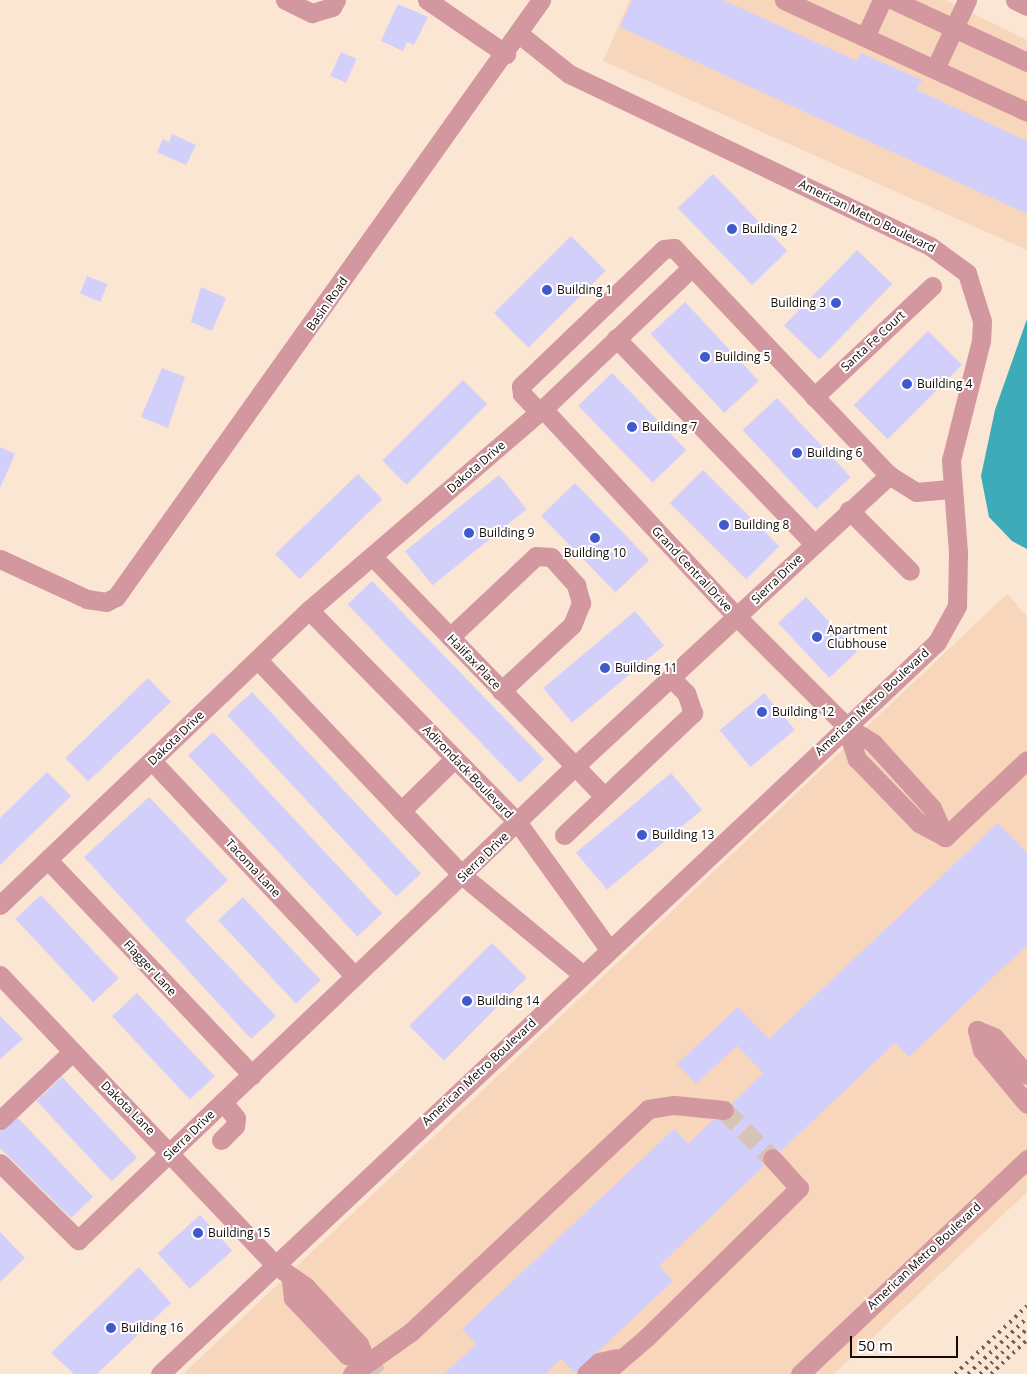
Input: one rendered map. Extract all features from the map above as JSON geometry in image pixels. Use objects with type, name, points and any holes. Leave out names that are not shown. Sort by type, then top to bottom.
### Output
[{"type":"street","points":[[285,0],[312,13],[332,7],[336,0]]},
{"type":"street","points":[[427,0],[506,54]]},
{"type":"street","name":"Basin Road","points":[[0,559],[87,599],[106,602],[124,589],[506,54],[541,0]]},
{"type":"street","points":[[784,0],[1027,112]]},
{"type":"street","points":[[865,37],[882,0]]},
{"type":"street","points":[[892,0],[1027,62]]},
{"type":"street","points":[[935,69],[967,0]]},
{"type":"street","points":[[1014,0],[1027,6]]},
{"type":"street","name":"American Metro Boulevard","points":[[160,1374],[582,974],[937,642],[954,616],[958,552],[950,489],[951,460],[981,341],[982,313],[967,273],[930,246],[568,73],[519,34]]},
{"type":"street","name":"Grand Central Drive","points":[[692,267],[674,248],[664,249],[521,386],[522,394],[541,410],[737,617],[846,726]]},
{"type":"street","points":[[692,267],[889,475],[916,492],[950,489]]},
{"type":"street","name":"Dakota Drive","points":[[0,905],[49,861],[309,610],[373,557],[541,410],[692,267]]},
{"type":"street","name":"Santa Fe Court","points":[[814,397],[932,286]]},
{"type":"street","points":[[616,338],[814,544]]},
{"type":"street","name":"Sierra Drive","points":[[0,1163],[78,1240],[172,1152],[354,975],[518,824],[574,766],[889,475]]},
{"type":"street","points":[[849,510],[910,571]]},
{"type":"street","points":[[450,637],[536,556],[550,556],[576,585],[581,603],[572,626],[501,691]]},
{"type":"street","name":"Halifax Place","points":[[373,557],[604,796]]},
{"type":"street","name":"Adirondack Boulevard","points":[[309,610],[518,824],[609,949]]},
{"type":"street","points":[[258,660],[463,876],[582,974]]},
{"type":"street","points":[[564,835],[693,713],[686,694],[671,678]]},
{"type":"street","points":[[846,726],[857,759],[919,824],[945,837],[1027,760]]},
{"type":"street","points":[[401,811],[454,759]]},
{"type":"street","name":"Tacoma Lane","points":[[152,761],[354,975]]},
{"type":"street","name":"Flagger Lane","points":[[49,861],[252,1075]]},
{"type":"street","name":"Dakota Lane","points":[[0,975],[72,1052],[172,1152],[275,1265],[291,1280],[306,1287],[352,1337],[366,1361]]},
{"type":"street","points":[[1027,1075],[994,1037],[977,1030],[982,1050],[1027,1104]]},
{"type":"street","points":[[0,1120],[72,1052]]},
{"type":"street","points":[[221,1140],[235,1126],[233,1110],[224,1102]]},
{"type":"street","points":[[352,1374],[366,1361],[412,1330],[648,1109],[674,1105],[724,1110]]},
{"type":"street","points":[[604,1374],[799,1188],[772,1158]]},
{"type":"street","name":"American Metro Boulevard","points":[[800,1374],[1027,1159]]},
{"type":"street","points":[[586,1374],[599,1362],[622,1358]]},
{"type":"shaded area","points":[[630,0],[945,0],[1027,40],[1027,250],[603,61]]},
{"type":"shaded area","points":[[1007,594],[1027,616],[1027,1192],[834,1374],[183,1374]]},
{"type":"water","points":[[1027,319],[1027,549],[1012,541],[989,517],[981,476],[995,410]]},
{"type":"building","points":[[632,0],[723,0],[857,61],[861,53],[922,80],[917,90],[1027,141],[1027,214],[620,27]]},
{"type":"building","points":[[398,4],[428,17],[414,45],[407,42],[403,51],[381,41]]},
{"type":"building","points":[[341,52],[357,59],[346,83],[330,76]]},
{"type":"building","points":[[172,134],[196,145],[186,165],[157,152],[163,139],[169,142]]},
{"type":"building","name":"Building 2","points":[[713,174],[787,251],[752,285],[678,208]]},
{"type":"building","name":"Building 1","points":[[571,236],[606,271],[529,348],[494,313]]},
{"type":"building","name":"Building 3","points":[[857,250],[892,284],[819,360],[784,326]]},
{"type":"building","points":[[87,276],[107,284],[100,302],[80,294]]},
{"type":"building","points":[[201,287],[226,298],[212,331],[191,322]]},
{"type":"building","name":"Building 5","points":[[685,302],[759,381],[724,413],[651,334]]},
{"type":"building","name":"Building 4","points":[[928,331],[962,365],[888,439],[854,405]]},
{"type":"building","points":[[162,368],[185,377],[168,428],[141,417]]},
{"type":"building","name":"Building 7","points":[[612,373],[686,450],[653,483],[578,406]]},
{"type":"building","points":[[463,380],[487,404],[406,485],[382,461]]},
{"type":"building","name":"Building 6","points":[[777,398],[851,477],[816,509],[743,430]]},
{"type":"building","points":[[0,447],[15,454],[0,488]]},
{"type":"building","name":"Building 8","points":[[703,470],[779,546],[746,580],[670,503]]},
{"type":"building","points":[[358,474],[382,499],[300,579],[275,554]]},
{"type":"building","name":"Building 9","points":[[499,475],[527,509],[433,585],[405,551]]},
{"type":"building","name":"Building 10","points":[[575,483],[649,560],[616,593],[541,516]]},
{"type":"building","points":[[372,581],[544,759],[520,783],[348,605]]},
{"type":"building","name":"Apartment Clubhouse","points":[[806,597],[857,652],[829,678],[778,623]]},
{"type":"building","name":"Building 11","points":[[635,611],[664,645],[572,723],[543,688]]},
{"type":"building","points":[[148,678],[171,702],[88,782],[65,758]]},
{"type":"building","points":[[252,692],[421,873],[396,897],[227,715]]},
{"type":"building","name":"Building 12","points":[[764,693],[795,730],[750,767],[720,730]]},
{"type":"building","points":[[213,732],[382,913],[357,937],[188,755]]},
{"type":"building","points":[[47,772],[71,796],[0,865],[0,818]]},
{"type":"building","name":"Building 13","points":[[671,773],[702,810],[607,889],[576,853]]},
{"type":"building","points":[[149,797],[228,880],[185,920],[276,1016],[251,1039],[84,857]]},
{"type":"building","points":[[998,823],[1027,853],[1027,945],[909,1057],[895,1043],[781,1151],[770,1147],[764,1150],[761,1160],[764,1166],[659,1266],[673,1281],[575,1373],[561,1359],[545,1374],[444,1374],[476,1344],[462,1329],[674,1129],[688,1144],[713,1120],[729,1120],[735,1112],[732,1103],[763,1073],[737,1046],[696,1084],[677,1064],[738,1007],[769,1039]]},
{"type":"building","points":[[41,895],[119,978],[93,1002],[15,919]]},
{"type":"building","points":[[243,897],[321,980],[296,1004],[218,920]]},
{"type":"building","name":"Building 14","points":[[492,943],[527,978],[444,1060],[409,1026]]},
{"type":"building","points":[[137,993],[215,1076],[190,1100],[112,1016]]},
{"type":"building","points":[[0,1016],[23,1039],[0,1059]]},
{"type":"building","points":[[62,1077],[137,1157],[111,1181],[36,1101]]},
{"type":"building","points":[[18,1118],[93,1197],[71,1218],[0,1148],[0,1131]]},
{"type":"building","name":"Building 15","points":[[200,1215],[232,1251],[190,1289],[158,1253]]},
{"type":"building","points":[[0,1232],[25,1258],[0,1282]]},
{"type":"building","name":"Building 16","points":[[139,1267],[171,1303],[97,1374],[74,1374],[51,1353]]},
{"type":"tunnel","points":[[724,1110],[772,1158]]},
{"type":"tunnel","points":[[366,1361],[378,1374]]},
{"type":"railway","points":[[955,1374],[1027,1306]]},
{"type":"railway","points":[[968,1374],[1027,1318]]},
{"type":"railway","points":[[980,1374],[1027,1329]]},
{"type":"railway","points":[[991,1374],[1027,1340]]},
{"type":"place","name":"Building 2","points":[[732,229]]},
{"type":"place","name":"Building 1","points":[[547,290]]},
{"type":"place","name":"Building 3","points":[[836,303]]},
{"type":"place","name":"Building 5","points":[[705,357]]},
{"type":"place","name":"Building 4","points":[[907,384]]},
{"type":"place","name":"Building 7","points":[[632,427]]},
{"type":"place","name":"Building 6","points":[[797,453]]},
{"type":"place","name":"Building 8","points":[[724,525]]},
{"type":"place","name":"Building 9","points":[[469,533]]},
{"type":"place","name":"Building 10","points":[[595,538]]},
{"type":"place","name":"Apartment Clubhouse","points":[[817,637]]},
{"type":"place","name":"Building 11","points":[[605,668]]},
{"type":"place","name":"Building 12","points":[[762,712]]},
{"type":"place","name":"Building 13","points":[[642,835]]},
{"type":"place","name":"Building 14","points":[[467,1001]]},
{"type":"place","name":"Building 15","points":[[198,1233]]},
{"type":"place","name":"Building 16","points":[[111,1328]]}]
